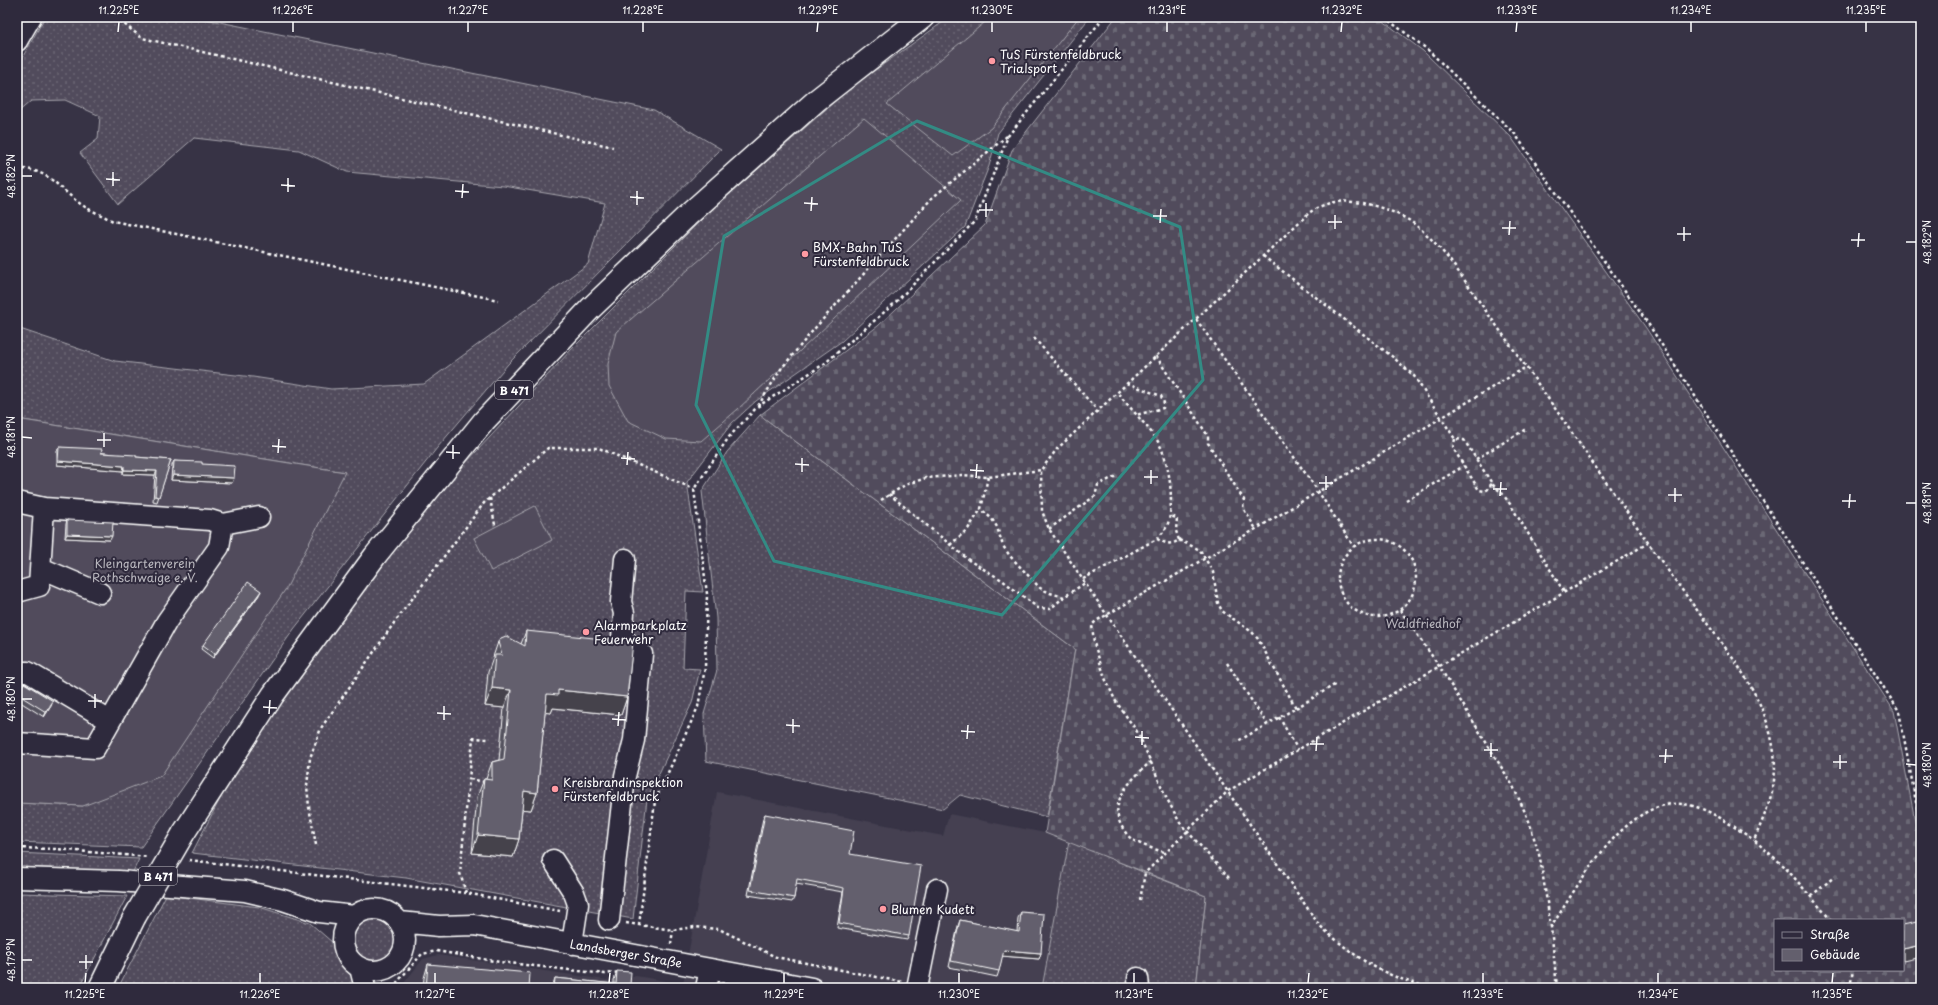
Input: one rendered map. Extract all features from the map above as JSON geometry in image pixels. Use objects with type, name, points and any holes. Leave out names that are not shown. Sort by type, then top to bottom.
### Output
[{"type":"highway","name":"B 471","points":[[100,988],[134,918],[183,834],[273,695],[376,556],[484,421],[590,309],[687,216],[817,100],[923,17]]},
{"type":"street","points":[[17,41],[31,17]]},
{"type":"street","points":[[17,502],[44,508],[210,520],[223,524],[259,517]]},
{"type":"street","points":[[17,592],[39,586],[44,508]]},
{"type":"street","points":[[17,743],[95,748],[167,621],[219,547],[223,524]]},
{"type":"street","points":[[610,920],[625,776],[634,740],[642,654],[622,638],[624,613],[621,602],[625,559]]},
{"type":"street","points":[[41,568],[100,594]]},
{"type":"street","points":[[17,672],[28,672],[110,721]]},
{"type":"street","points":[[552,860],[574,893],[578,904],[572,944]]},
{"type":"street","points":[[17,878],[119,881],[245,891],[283,900],[319,912],[354,916]]},
{"type":"street","points":[[917,987],[937,889]]},
{"type":"street","points":[[342,938],[347,924],[354,916],[362,911],[373,909],[383,910],[393,915],[400,922],[405,934],[405,947],[400,960],[389,979],[379,988]]},
{"type":"street","points":[[319,912],[342,938],[347,956],[360,968],[389,979]]},
{"type":"street","name":"Landsberger Straße","points":[[400,922],[439,926],[474,926],[812,988]]},
{"type":"street","points":[[405,947],[439,926]]},
{"type":"street","points":[[360,968],[365,988]]},
{"type":"street","points":[[706,988],[710,969]]},
{"type":"path","points":[[115,17],[142,38],[613,147]]},
{"type":"path","points":[[917,987],[776,957],[719,929],[695,927],[673,930],[639,925],[655,802],[698,707],[706,668],[707,594],[694,489],[729,437],[757,407],[781,369],[815,328],[932,198],[1008,136],[1104,17]]},
{"type":"path","points":[[1384,17],[1427,48],[1515,134],[1649,325],[1899,711],[1921,829]]},
{"type":"path","points":[[757,407],[824,364],[896,302],[976,221],[1008,136]]},
{"type":"path","points":[[17,170],[34,170],[56,182],[84,206],[113,220],[498,300]]},
{"type":"path","points":[[1432,988],[1408,982],[1376,969],[1350,952],[1319,925],[1085,583],[1049,529],[1042,511],[1041,470],[1057,449],[1309,213],[1324,204],[1344,202],[1365,203],[1386,209],[1411,222],[1432,239],[1526,367],[1648,543],[1729,653],[1755,693],[1769,728],[1776,762],[1773,787],[1764,818],[1754,840]]},
{"type":"path","points":[[1263,256],[1394,358],[1414,376],[1443,418],[1455,439],[1453,448],[1479,490],[1485,491],[1490,488],[1491,483]]},
{"type":"path","points":[[1196,319],[1318,492],[1354,547]]},
{"type":"path","points":[[1034,338],[1097,410]]},
{"type":"path","points":[[1156,356],[1208,436],[1208,443],[1244,500],[1243,508],[1256,528]]},
{"type":"path","points":[[1230,878],[1187,832],[1166,797],[1138,733],[1115,700],[1104,678],[1092,626],[1096,621],[1318,492],[1526,367]]},
{"type":"path","points":[[1127,383],[1161,396],[1164,403],[1163,408],[1136,415]]},
{"type":"path","points":[[1083,579],[1157,539],[1166,528],[1170,516],[1170,482],[1166,459],[1155,437],[1117,392]]},
{"type":"path","points":[[1476,459],[1526,429]]},
{"type":"path","points":[[1455,439],[1464,440],[1491,483],[1502,493],[1510,504],[1564,592]]},
{"type":"path","points":[[316,845],[309,807],[308,786],[310,758],[321,728],[394,623],[490,497],[548,448],[599,448],[694,489]]},
{"type":"path","points":[[1406,500],[1464,466]]},
{"type":"path","points":[[881,500],[888,494],[905,485],[926,478],[961,475],[988,477],[1041,470]]},
{"type":"path","points":[[1049,529],[1095,496],[1098,485],[1116,476]]},
{"type":"path","points":[[950,545],[968,529],[982,509],[988,477]]},
{"type":"path","points":[[888,494],[970,561],[1002,580],[1038,608],[1050,609],[1064,597],[1085,583]]},
{"type":"path","points":[[490,497],[495,526]]},
{"type":"path","points":[[982,509],[992,518],[997,527],[1003,546],[1010,556],[1040,588],[1064,597]]},
{"type":"path","points":[[1170,516],[1177,518],[1176,531],[1179,540],[1196,547],[1206,558],[1213,572],[1218,604],[1222,611],[1252,632],[1258,639],[1296,708]]},
{"type":"path","points":[[1157,539],[1169,544],[1179,540]]},
{"type":"path","points":[[1371,540],[1389,541],[1400,547],[1408,555],[1414,566],[1416,578],[1414,590],[1409,601],[1400,610],[1388,616],[1368,616],[1361,614],[1350,606],[1342,596],[1338,583],[1339,569],[1344,557],[1354,547],[1371,540]]},
{"type":"path","points":[[1140,900],[1145,873],[1164,852],[1187,832],[1228,791],[1648,543]]},
{"type":"path","points":[[1400,610],[1439,666],[1513,786],[1529,821],[1540,858],[1551,927],[1558,988]]},
{"type":"path","points":[[1227,663],[1267,724]]},
{"type":"path","points":[[1238,741],[1336,684]]},
{"type":"path","points":[[1279,717],[1298,750]]},
{"type":"path","points":[[466,893],[460,873],[473,738],[488,739]]},
{"type":"path","points":[[1151,761],[1124,791],[1119,800],[1118,819],[1122,829],[1131,839],[1164,852]]},
{"type":"path","points":[[470,779],[486,782]]},
{"type":"path","points":[[1551,927],[1605,847],[1626,826],[1650,811],[1677,804],[1691,805],[1717,816],[1754,840],[1784,866],[1830,919]]},
{"type":"path","points":[[17,848],[55,849],[154,857]]},
{"type":"path","points":[[184,860],[466,893],[577,914]]},
{"type":"path","points":[[1811,896],[1834,877]]},
{"type":"path","points":[[670,949],[673,930]]},
{"type":"path","points":[[389,979],[422,954],[437,951],[500,962],[605,974],[628,971]]},
{"type":"path","points":[[1850,988],[1853,971]]},
{"type":"highlighted area","points":[[917,121],[1180,227],[1203,380],[1002,615],[774,561],[696,405],[724,236]]},
{"type":"shaded area","points":[[717,792],[943,836],[949,814],[1045,833],[1069,841],[1042,988],[400,988],[423,959],[438,955],[606,980],[636,976],[683,984]]},
{"type":"green space","points":[[45,17],[195,17],[654,110],[721,149],[508,364],[437,448],[294,629],[141,847],[17,842],[17,803],[83,806],[345,472],[17,419],[17,328],[115,361],[253,377],[331,389],[424,384],[588,264],[605,203],[503,186],[347,172],[299,150],[194,138],[118,204],[80,153],[98,139],[100,116],[65,100],[31,101],[17,113],[17,67]]},
{"type":"green space","points":[[950,17],[1090,17],[998,133],[989,166],[965,227],[842,341],[756,401],[732,423],[687,482],[703,592],[686,591],[683,668],[700,669],[692,703],[647,799],[633,919],[406,878],[192,853],[238,764],[316,652],[436,495],[571,350],[707,214],[850,88]]},
{"type":"green space","name":"TuS Fürstenfeldbruck Trialsport","points":[[991,17],[1079,17],[991,128],[953,156],[887,104]]},
{"type":"green space","name":"Waldfriedhof","points":[[1116,17],[1378,17],[1423,51],[1511,137],[1646,328],[1894,711],[1921,852],[1921,988],[1196,988],[1206,896],[1045,833],[1075,649],[760,415],[878,326],[985,225],[1012,150]]},
{"type":"green space","name":"BMX-Bahn TuS Fürstenfeldbruck","points":[[864,118],[961,200],[738,409],[701,441],[666,439],[628,421],[609,386],[608,364],[616,332]]},
{"type":"green space","points":[[760,415],[1075,649],[1047,817],[960,795],[943,809],[706,761],[704,714],[717,670],[716,618],[702,491],[727,452]]},
{"type":"green space","name":"Kleingartenverein Rothschwaige e. V.","points":[[17,419],[345,472],[287,587],[161,776],[83,806],[17,803]]},
{"type":"green space","points":[[535,506],[552,540],[491,571],[474,538]]},
{"type":"green space","points":[[1069,841],[1145,873],[1206,896],[1196,988],[1042,988]]},
{"type":"green space","points":[[17,853],[139,859],[133,872],[17,867]]},
{"type":"green space","points":[[17,893],[127,896],[79,988],[17,988]]},
{"type":"green space","points":[[166,895],[259,907],[310,923],[333,943],[340,963],[354,979],[355,988],[118,988]]},
{"type":"green space","points":[[371,919],[379,919],[387,922],[393,928],[396,940],[393,952],[387,958],[379,961],[371,961],[363,958],[357,952],[354,944],[354,936],[357,928],[363,922]]},
{"type":"building","points":[[59,447],[102,449],[101,453],[136,455],[136,457],[171,460],[159,497],[155,496],[157,471],[124,470],[124,466],[58,461]]},
{"type":"building","points":[[174,461],[202,462],[202,464],[235,466],[234,478],[173,475]]},
{"type":"building","points":[[67,520],[113,522],[112,536],[67,534]]},
{"type":"building","points":[[248,582],[261,591],[215,654],[203,645]]},
{"type":"building","points":[[526,631],[633,642],[627,697],[558,690],[558,695],[547,694],[537,793],[524,791],[519,839],[478,835],[484,779],[492,780],[492,762],[504,759],[511,690],[492,688],[495,655],[502,655],[498,642],[501,638],[506,636],[525,646]]},
{"type":"building","points":[[24,683],[53,701],[46,712],[17,694]]},
{"type":"building","points":[[765,814],[854,831],[850,854],[921,866],[909,936],[839,923],[844,888],[797,879],[794,898],[750,890]]},
{"type":"building","points":[[1021,912],[1044,914],[1041,953],[1004,950],[999,971],[951,961],[960,920],[1019,932]]},
{"type":"building","points":[[1921,921],[1921,945],[1904,949],[1904,925]]},
{"type":"building","points":[[428,964],[530,973],[529,988],[426,988]]},
{"type":"building","points":[[617,971],[631,972],[630,985],[655,988],[554,988],[555,978],[616,984]]},
{"type":"place","name":"TuS Fürstenfeldbruck Trialsport","points":[[992,61]]},
{"type":"place","name":"BMX-Bahn TuS Fürstenfeldbruck","points":[[805,254]]},
{"type":"place","name":"Alarmparkplatz Feuerwehr","points":[[586,632]]},
{"type":"place","name":"Kreisbrandinspektion Fürstenfeldbruck","points":[[555,789]]},
{"type":"place","name":"Blumen Kudett","points":[[883,909]]}]
